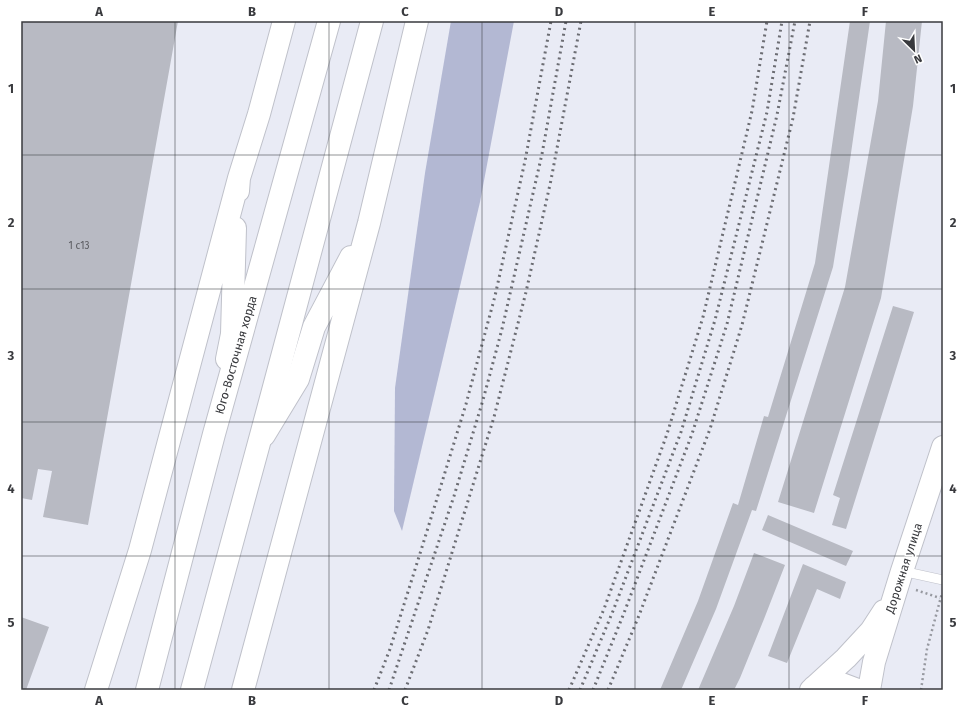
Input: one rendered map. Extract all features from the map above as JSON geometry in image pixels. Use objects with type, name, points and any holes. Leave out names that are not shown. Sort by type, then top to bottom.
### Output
[{"type":"street","points":[[96,690],[140,550],[239,178],[259,114],[284,21]]},
{"type":"street","name":"Юго-Восточная хорда","points":[[147,690],[214,434],[329,21]]},
{"type":"street","points":[[192,690],[260,443],[372,21]]},
{"type":"street","points":[[243,690],[369,223],[417,21]]},
{"type":"street","points":[[214,434],[232,334],[235,238],[239,178]]},
{"type":"street","points":[[260,443],[298,379],[314,327],[369,223]]},
{"type":"street","name":"Дорожная улица","points":[[869,690],[874,662],[895,593],[943,447]]},
{"type":"street","points":[[813,688],[846,658],[871,631],[895,593]]},
{"type":"street","points":[[813,688],[848,666],[863,662],[874,662]]},
{"type":"street","points":[[813,688],[839,682],[856,690]]},
{"type":"lane","points":[[902,571],[943,580]]},
{"type":"path","points":[[921,690],[927,649],[943,587]]},
{"type":"shaded area","points":[[451,21],[514,21],[480,202],[402,531],[394,511],[395,388],[425,173]]},
{"type":"building","points":[[21,21],[178,21],[88,525],[43,517],[52,471],[38,469],[32,500],[21,498]]},
{"type":"building","points":[[850,21],[870,21],[833,267],[756,511],[752,510],[716,609],[681,690],[660,690],[698,601],[733,503],[738,505],[764,416],[768,417],[815,263]]},
{"type":"building","points":[[886,21],[922,21],[913,106],[881,298],[814,513],[778,502],[845,287],[878,101]]},
{"type":"building","points":[[893,306],[914,312],[846,529],[832,525],[840,498],[833,495]]},
{"type":"building","points":[[768,515],[853,551],[846,566],[762,530]]},
{"type":"building","points":[[754,553],[785,565],[740,678],[734,690],[698,690],[734,606]]},
{"type":"building","points":[[803,564],[846,582],[840,599],[817,589],[787,663],[768,656]]},
{"type":"building","points":[[21,617],[49,627],[26,690],[21,690]]},
{"type":"railway","points":[[374,690],[390,649],[466,404],[495,296],[525,161],[551,21]]},
{"type":"railway","points":[[389,690],[454,496],[483,400],[502,329],[542,154],[566,21]]},
{"type":"railway","points":[[405,690],[428,630],[494,417],[526,292],[551,180],[581,21]]},
{"type":"railway","points":[[569,690],[604,609],[667,434],[703,317],[752,111],[767,21]]},
{"type":"railway","points":[[580,690],[613,611],[681,432],[715,320],[767,112],[782,21]]},
{"type":"railway","points":[[593,690],[692,434],[727,324],[777,115],[795,21]]},
{"type":"railway","points":[[608,690],[638,618],[710,429],[742,325],[793,118],[810,21]]}]
